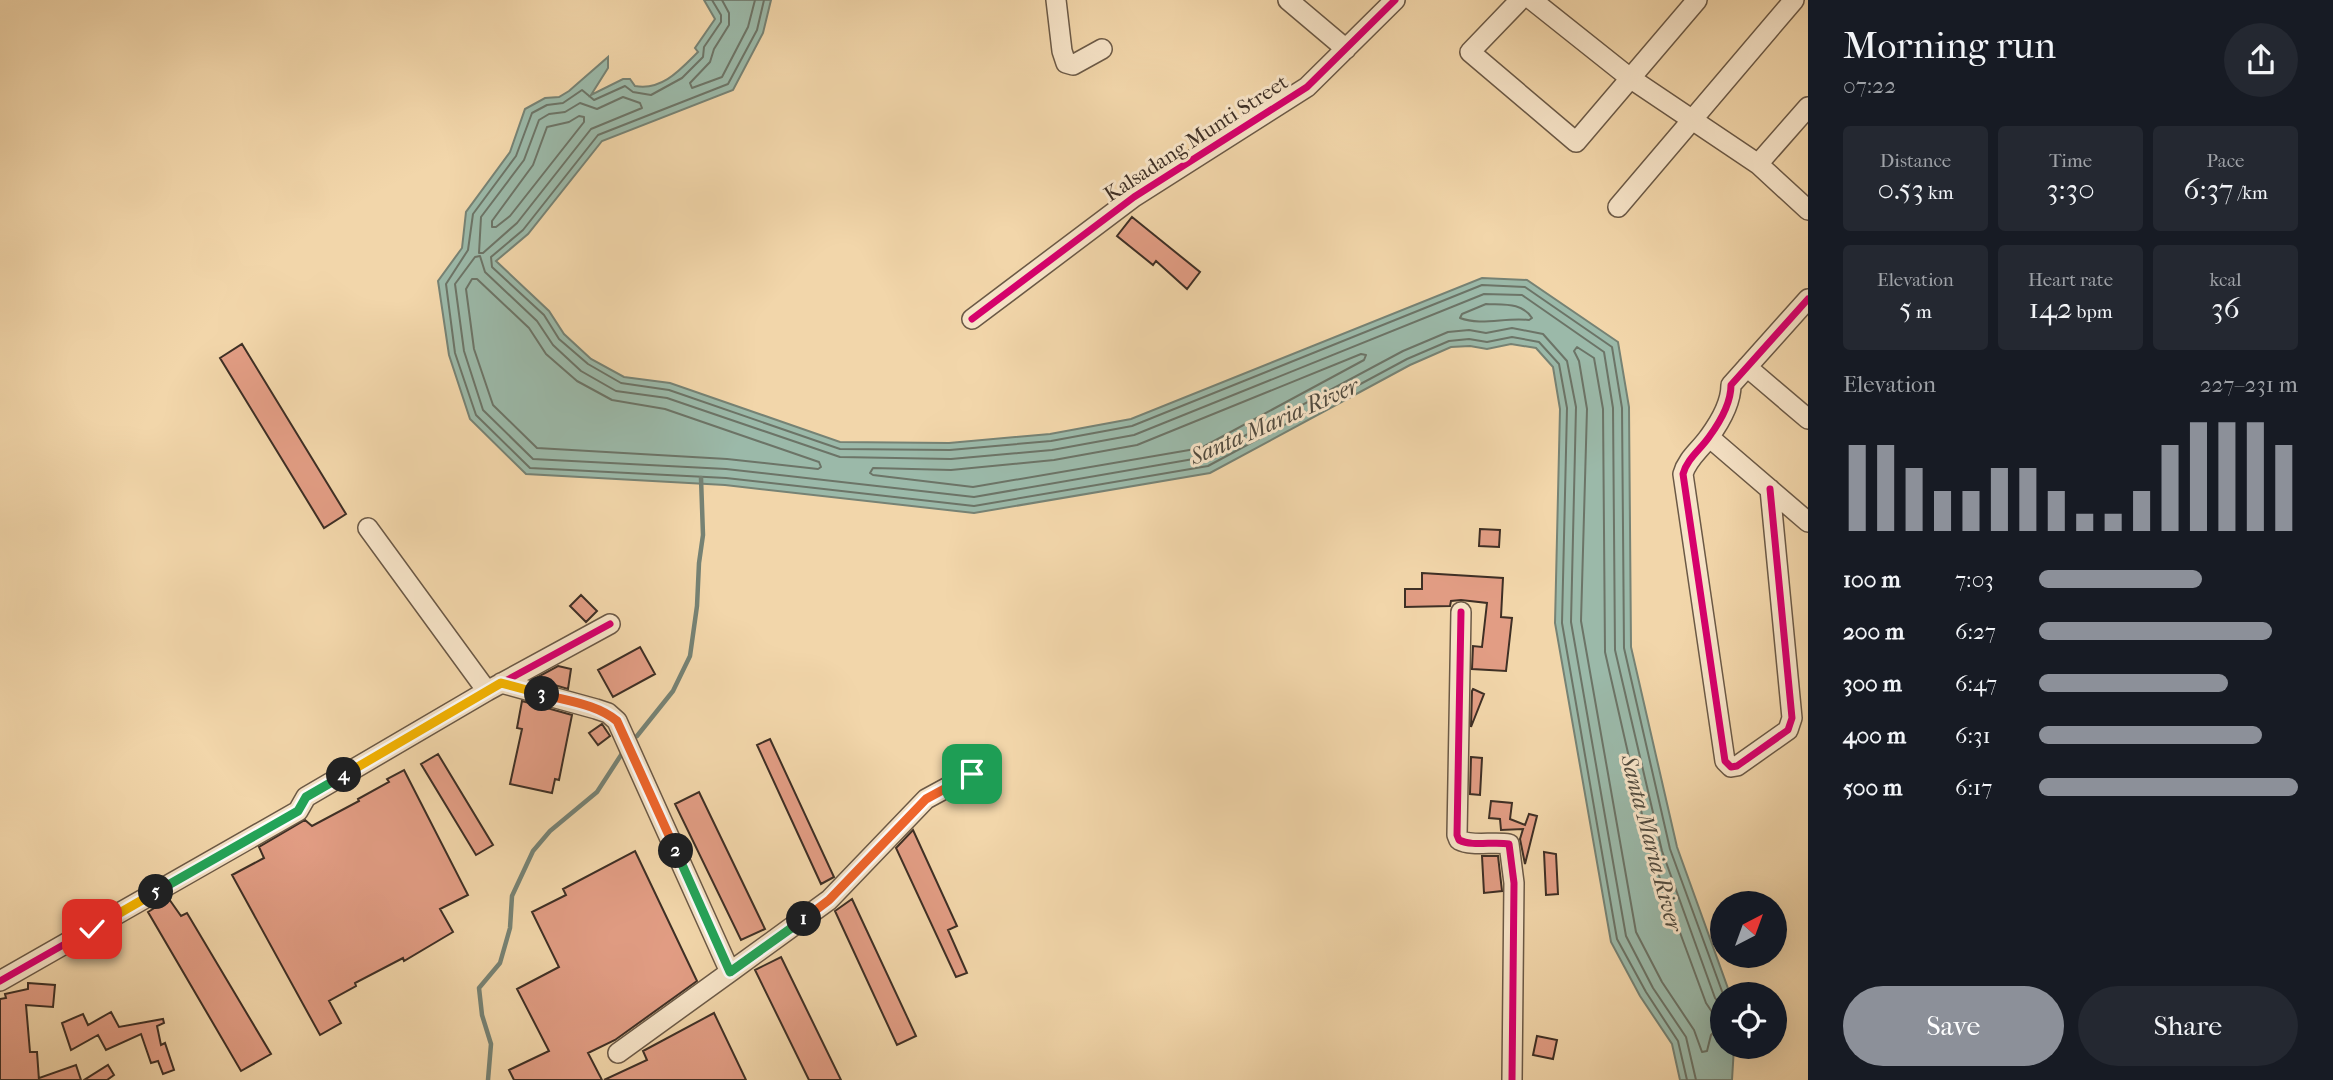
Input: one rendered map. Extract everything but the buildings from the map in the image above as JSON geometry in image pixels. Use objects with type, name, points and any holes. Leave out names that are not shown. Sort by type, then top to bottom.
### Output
[{"type":"street","points":[[1075,0],[1057,6],[1066,63],[1073,65],[1102,49]]},
{"type":"street","points":[[1288,0],[1310,7],[1346,49]]},
{"type":"street","name":"Kalsadang Munti Street","points":[[972,319],[1134,197],[1307,87],[1395,0]]},
{"type":"street","points":[[1520,0],[1471,51],[1576,142],[1697,0]]},
{"type":"street","points":[[1532,0],[1630,78],[1758,164],[1808,210]]},
{"type":"street","points":[[1618,207],[1794,0]]},
{"type":"street","points":[[1758,164],[1807,109]]},
{"type":"street","points":[[1770,489],[1791,725],[1788,730],[1731,768],[1725,761],[1683,474],[1686,464],[1709,437],[1731,397],[1731,384],[1805,310]]},
{"type":"street","points":[[1747,367],[1808,419]]},
{"type":"street","points":[[1709,437],[1808,523]]},
{"type":"street","points":[[368,528],[494,687],[596,709],[608,713],[617,721],[730,972]]},
{"type":"street","points":[[1461,612],[1457,835],[1459,841],[1464,843],[1497,841],[1509,844],[1514,883],[1512,1080]]},
{"type":"street","points":[[0,981],[298,811],[306,797],[494,687],[610,624]]},
{"type":"street","points":[[618,1053],[829,900],[926,799],[972,774]]},
{"type":"water","name":"Santa Maria River","points":[[704,0],[771,0],[763,33],[733,90],[602,141],[528,234],[496,261],[549,311],[564,334],[591,359],[624,377],[670,383],[840,442],[949,443],[1050,434],[1131,419],[1482,278],[1527,280],[1618,342],[1629,407],[1631,647],[1677,847],[1710,939],[1710,968],[1721,968],[1726,982],[1710,982],[1710,1059],[1733,1059],[1732,1080],[1680,1080],[1672,1044],[1640,996],[1611,942],[1555,623],[1560,409],[1553,367],[1536,348],[1511,344],[1487,349],[1451,347],[1410,365],[1210,473],[974,513],[725,485],[526,474],[470,419],[449,355],[438,281],[462,248],[466,212],[510,152],[525,109],[545,98],[559,97],[569,91],[608,57],[608,68],[591,95],[623,79],[630,79],[635,86],[645,87],[662,82],[698,52],[695,48],[715,19]]},
{"type":"waterway","points":[[637,736],[673,691],[690,656],[703,535],[701,478]]},
{"type":"waterway","points":[[488,1080],[491,1044],[482,1015],[479,988],[500,963],[510,928],[512,896],[533,851],[550,831],[597,792],[623,752]]},
{"type":"cycle path","points":[[972,319],[1134,197],[1307,87],[1395,0]]},
{"type":"cycle path","points":[[1770,489],[1792,718],[1788,730],[1737,766],[1731,767],[1725,761],[1683,474],[1687,464],[1721,418],[1731,385],[1808,299]]},
{"type":"cycle path","points":[[1461,612],[1457,835],[1459,840],[1470,843],[1509,844],[1514,883],[1512,1080]]},
{"type":"cycle path","points":[[0,981],[298,811],[306,797],[487,691],[610,624]]},
{"type":"route","points":[[92,929],[298,811],[306,797],[501,683],[596,709],[608,713],[617,721],[730,972],[829,900],[926,799],[972,774]]}]
